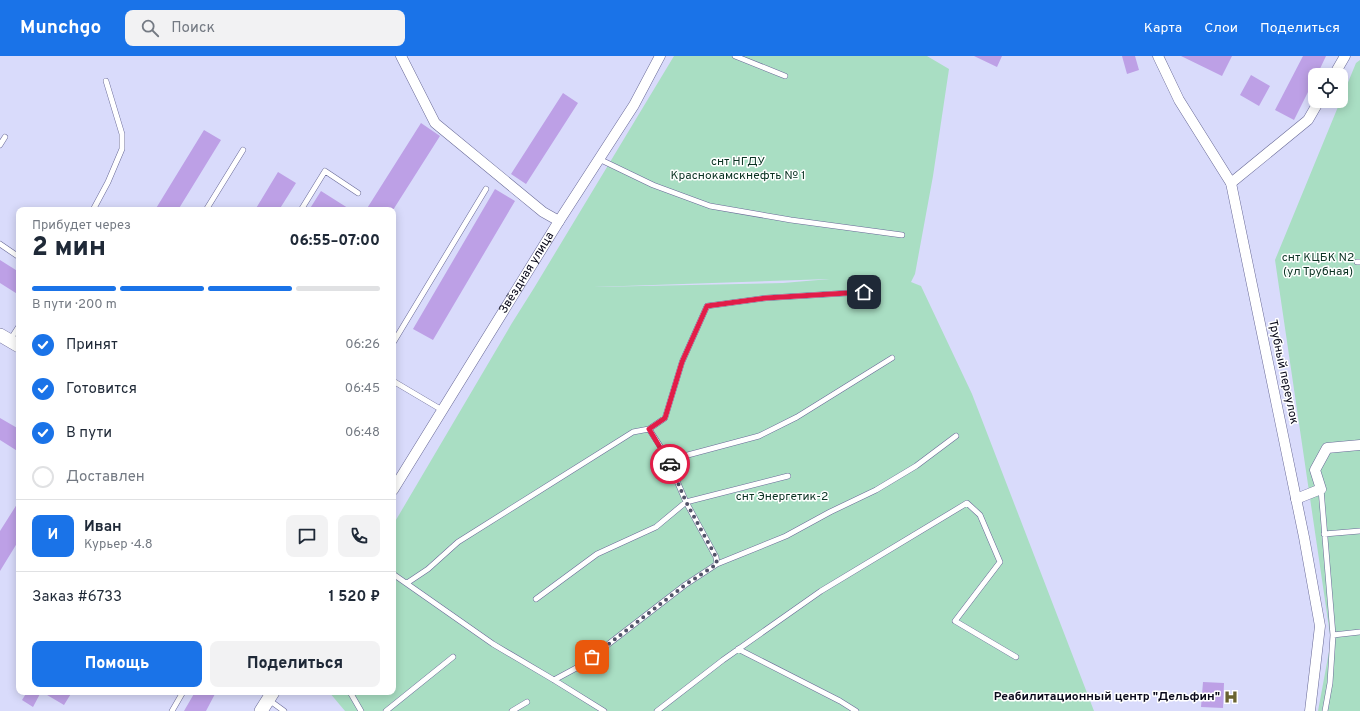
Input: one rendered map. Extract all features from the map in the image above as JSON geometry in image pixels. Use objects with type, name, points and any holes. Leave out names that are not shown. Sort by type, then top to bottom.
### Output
[{"type":"street","points":[[401,56],[435,122],[543,212],[559,221]]},
{"type":"street","name":"Звёздная улица","points":[[396,485],[559,221],[634,106],[660,56]]},
{"type":"street","name":"Трубный переулок","points":[[1158,56],[1179,100],[1231,183],[1296,500],[1320,626],[1310,711]]},
{"type":"street","points":[[1338,68],[1345,56]]},
{"type":"street","points":[[1231,183],[1308,120],[1315,108]]},
{"type":"street","points":[[1296,500],[1321,489],[1315,470],[1327,448],[1360,445]]},
{"type":"lane","points":[[735,56],[785,76]]},
{"type":"lane","points":[[94,207],[108,182],[122,149],[122,134],[106,81]]},
{"type":"lane","points":[[0,145],[5,137]]},
{"type":"lane","points":[[208,207],[243,150]]},
{"type":"lane","points":[[599,159],[653,185],[710,206],[791,220],[902,235]]},
{"type":"lane","points":[[303,207],[325,171],[358,193]]},
{"type":"lane","points":[[396,338],[486,189]]},
{"type":"lane","points":[[0,244],[16,255]]},
{"type":"lane","points":[[407,583],[428,569],[458,542],[633,432],[649,429],[665,418],[682,362],[707,306],[766,298],[864,292]]},
{"type":"lane","points":[[9,340],[16,330]]},
{"type":"lane","points":[[669,460],[759,436],[797,417],[892,358]]},
{"type":"lane","points":[[396,383],[442,410]]},
{"type":"lane","points":[[649,429],[669,460],[686,502],[716,557],[717,564]]},
{"type":"lane","points":[[554,680],[580,666],[685,585],[717,564],[786,536],[830,512],[876,490],[916,466],[956,436]]},
{"type":"lane","points":[[536,599],[597,554],[656,527],[686,502],[788,476]]},
{"type":"lane","points":[[1321,489],[1333,635],[1330,682],[1325,711]]},
{"type":"lane","points":[[656,711],[738,649],[821,591],[967,503],[980,515],[1000,562],[956,621],[1016,657]]},
{"type":"lane","points":[[1324,534],[1360,531]]},
{"type":"lane","points":[[396,576],[493,644],[604,711]]},
{"type":"lane","points":[[1333,635],[1360,632]]},
{"type":"lane","points":[[738,649],[856,711]]},
{"type":"lane","points":[[386,711],[453,657]]},
{"type":"lane","points":[[172,711],[181,695]]},
{"type":"lane","points":[[352,695],[361,711]]},
{"type":"lane","points":[[268,701],[284,711]]},
{"type":"lane","points":[[512,711],[527,702]]},
{"type":"green space","name":"снт Энергетик-2","points":[[674,56],[927,56],[949,69],[933,176],[915,274],[911,282],[921,286],[972,394],[1094,711],[345,711],[332,695],[396,695],[396,520],[512,323]],"holes":[[[830,279],[783,283],[594,287]]]},
{"type":"green space","name":"снт КЦБК N2 (ул Трубная)","points":[[1360,60],[1360,711],[1318,711],[1331,641],[1275,260],[1337,108],[1348,108],[1348,82],[1356,63]]},
{"type":"building","points":[[974,56],[1002,56],[997,67]]},
{"type":"building","points":[[1122,56],[1135,56],[1139,70],[1127,74]]},
{"type":"building","points":[[1181,56],[1232,56],[1222,76]]},
{"type":"building","points":[[1303,56],[1326,56],[1320,68],[1308,68],[1308,92],[1294,120],[1275,110]]},
{"type":"building","points":[[1251,75],[1270,86],[1259,106],[1240,95]]},
{"type":"building","points":[[563,93],[578,103],[526,184],[511,174]]},
{"type":"building","points":[[421,123],[440,136],[395,207],[368,207]]},
{"type":"building","points":[[204,130],[221,140],[180,207],[157,207]]},
{"type":"building","points":[[278,172],[296,183],[281,207],[257,207]]},
{"type":"building","points":[[495,189],[515,201],[433,340],[413,329]]},
{"type":"building","points":[[321,191],[346,207],[311,207]]},
{"type":"building","points":[[0,260],[16,270],[16,293],[0,283]]},
{"type":"building","points":[[0,418],[16,427],[16,450],[0,440]]},
{"type":"building","points":[[16,506],[16,545],[0,571],[0,531]]},
{"type":"building","points":[[1203,682],[1224,683],[1223,708],[1201,707]]},
{"type":"building","points":[[25,695],[39,695],[33,707],[22,700]]},
{"type":"building","points":[[47,695],[70,695],[64,705]]},
{"type":"building","points":[[193,695],[214,695],[206,711],[184,711]]},
{"type":"way so far","points":[[592,657],[685,585],[717,564],[716,557],[686,502],[670,464]]},
{"type":"place","name":"Реабилитационный центр \"Дельфин\"","points":[[1231,697]]},
{"type":"route","points":[[670,464],[669,460],[649,429],[665,418],[682,362],[707,306],[766,298],[864,292]]},
{"type":"park label","name":"снт НГДУ Краснокамскнефть № 1","points":[[738,169]]}]
